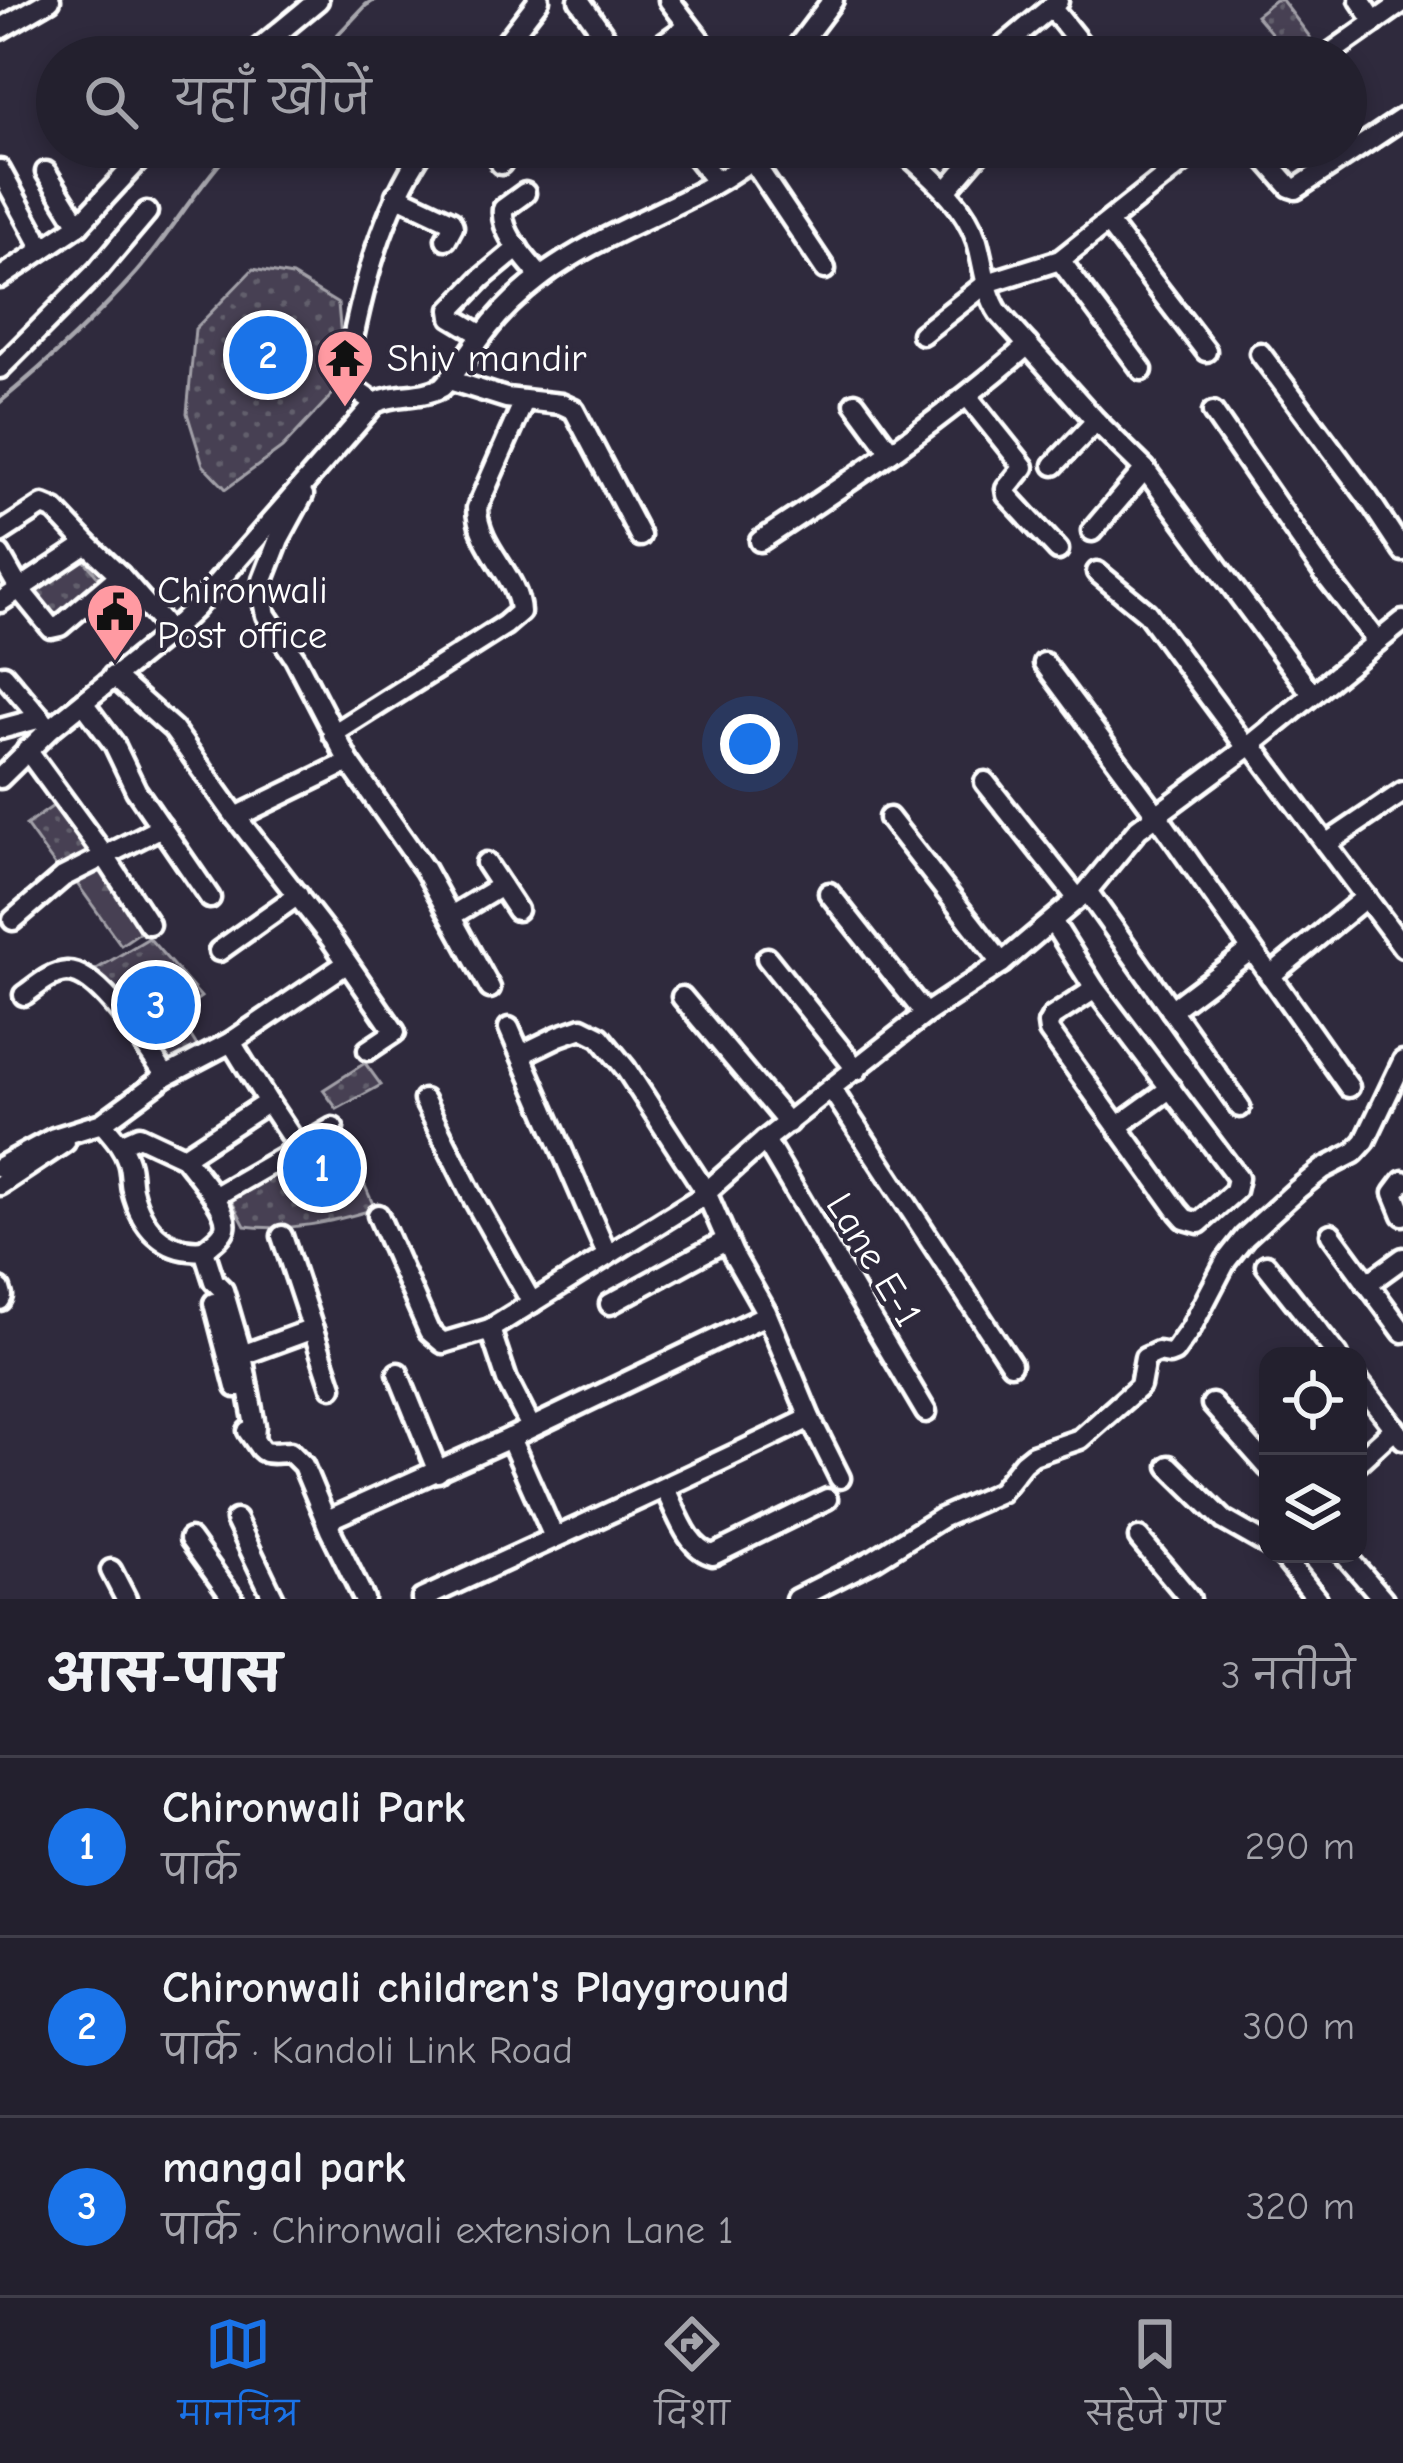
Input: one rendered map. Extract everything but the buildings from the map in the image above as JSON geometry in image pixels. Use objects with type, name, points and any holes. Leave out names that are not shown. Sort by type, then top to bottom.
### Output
[{"type":"street","points":[[0,29],[50,0]]},
{"type":"street","points":[[274,36],[318,0]]},
{"type":"street","points":[[512,36],[538,0]]},
{"type":"street","points":[[579,0],[604,36]]},
{"type":"street","points":[[669,0],[696,36]]},
{"type":"street","points":[[806,36],[833,0]]},
{"type":"street","points":[[1360,0],[1375,22]]},
{"type":"street","points":[[1355,36],[1403,2]]},
{"type":"street","points":[[1016,36],[1055,4],[1077,36]]},
{"type":"street","points":[[674,36],[688,26]]},
{"type":"street","points":[[1367,142],[1403,118]]},
{"type":"street","points":[[0,278],[79,225],[132,168]]},
{"type":"street","points":[[375,403],[350,385],[346,374],[368,272],[411,168]]},
{"type":"street","points":[[706,168],[716,181]]},
{"type":"street","points":[[0,729],[45,724],[84,704],[170,632],[375,403],[431,393],[449,380],[497,317],[541,277],[736,168]]},
{"type":"street","points":[[768,168],[825,269]]},
{"type":"street","points":[[922,168],[946,190],[972,230],[993,305],[1144,469],[1312,694]]},
{"type":"street","points":[[946,190],[966,168]]},
{"type":"street","points":[[922,334],[987,283],[1060,260],[1173,168]]},
{"type":"street","points":[[1273,168],[1296,189],[1328,168]]},
{"type":"street","points":[[0,170],[43,249]]},
{"type":"street","points":[[46,172],[79,225]]},
{"type":"street","points":[[525,193],[510,202],[501,214],[502,221],[541,277]]},
{"type":"street","points":[[396,195],[452,221],[446,239]]},
{"type":"street","points":[[0,368],[98,270],[147,212]]},
{"type":"street","points":[[1108,223],[1206,351]]},
{"type":"street","points":[[482,335],[452,317],[451,310],[518,248]]},
{"type":"street","points":[[1060,260],[1142,370]]},
{"type":"street","points":[[760,541],[968,397],[1028,344]]},
{"type":"street","points":[[1260,353],[1403,551]]},
{"type":"street","points":[[449,380],[574,410],[640,536]]},
{"type":"street","points":[[968,397],[1024,467],[1006,495],[1058,550]]},
{"type":"street","points":[[333,734],[520,612],[519,600],[477,521],[480,497],[524,401]]},
{"type":"street","points":[[855,403],[891,452]]},
{"type":"street","points":[[1213,412],[1326,576],[1377,641]]},
{"type":"street","points":[[1054,465],[1096,422]]},
{"type":"street","points":[[317,467],[279,538],[263,580],[266,615],[295,658],[349,762],[425,869],[490,988]]},
{"type":"street","points":[[1092,531],[1144,469]]},
{"type":"street","points":[[0,533],[43,505],[55,510],[170,632]]},
{"type":"street","points":[[0,602],[87,544]]},
{"type":"street","points":[[0,555],[46,626],[56,628],[120,575]]},
{"type":"street","points":[[1097,572],[1147,613],[1403,946]]},
{"type":"street","points":[[378,1216],[429,1331],[443,1343],[490,1329],[706,1193],[765,1140],[925,1014],[1002,963],[1082,895],[1138,830],[1403,621]]},
{"type":"street","points":[[1044,663],[1349,1087]]},
{"type":"street","points":[[4,675],[45,724]]},
{"type":"street","points":[[113,676],[172,729],[202,766],[395,1032],[368,1049]]},
{"type":"street","points":[[84,704],[210,898]]},
{"type":"street","points":[[0,778],[45,724]]},
{"type":"street","points":[[27,750],[149,924]]},
{"type":"street","points":[[236,817],[349,762]]},
{"type":"street","points":[[986,782],[1082,895],[1240,1107]]},
{"type":"street","points":[[1326,844],[1403,792]]},
{"type":"street","points":[[889,818],[1002,963]]},
{"type":"street","points":[[13,920],[63,878],[162,826]]},
{"type":"street","points":[[486,863],[518,910]]},
{"type":"street","points":[[451,916],[501,886]]},
{"type":"street","points":[[829,893],[925,1014]]},
{"type":"street","points":[[219,951],[298,895]]},
{"type":"street","points":[[1270,976],[1366,897]]},
{"type":"street","points":[[1052,921],[1095,989],[1238,1178],[1235,1191],[1198,1222],[1185,1220],[1049,1031],[1052,1017],[1095,989]]},
{"type":"street","points":[[1171,1010],[1251,950]]},
{"type":"street","points":[[767,958],[857,1070]]},
{"type":"street","points":[[0,1167],[54,1138],[102,1123],[166,1076],[231,1042],[346,964]]},
{"type":"street","points":[[24,995],[62,973],[91,980],[166,1076]]},
{"type":"street","points":[[682,997],[788,1123]]},
{"type":"street","points":[[509,1028],[607,1254]]},
{"type":"street","points":[[522,1054],[582,1028],[599,1037],[626,1069],[706,1193],[840,1478]]},
{"type":"street","points":[[231,1042],[298,1147]]},
{"type":"street","points":[[796,1599],[875,1559],[941,1518],[1000,1492],[1023,1463],[1080,1439],[1130,1396],[1140,1386],[1145,1358],[1158,1352],[1169,1354],[1180,1345],[1226,1261],[1245,1237],[1298,1189],[1365,1141],[1403,1061]]},
{"type":"street","points":[[831,1088],[1012,1364]]},
{"type":"street","points":[[1118,1126],[1171,1088]]},
{"type":"street","points":[[424,1100],[532,1303]]},
{"type":"street","points":[[184,1157],[268,1102]]},
{"type":"street","points":[[102,1123],[121,1144],[132,1190],[153,1233],[172,1248],[189,1252],[203,1250],[224,1233],[222,1210],[184,1157],[139,1136],[121,1144]]},
{"type":"street","points":[[214,1197],[333,1128]]},
{"type":"street","points":[[0,1185],[60,1147],[77,1130]]},
{"type":"street","name":"Lane E-1","points":[[765,1140],[926,1412]]},
{"type":"street","points":[[1403,1180],[1394,1193],[1403,1215]]},
{"type":"street","points":[[1331,1234],[1403,1332]]},
{"type":"street","points":[[282,1236],[332,1387]]},
{"type":"street","points":[[610,1304],[727,1240]]},
{"type":"street","points":[[203,1250],[247,1429],[263,1453],[297,1456],[364,1599]]},
{"type":"street","points":[[1367,1284],[1403,1258]]},
{"type":"street","points":[[1266,1265],[1331,1347]]},
{"type":"street","points":[[214,1281],[224,1290],[242,1355],[256,1426],[254,1438]]},
{"type":"street","points":[[0,1289],[0,1300]]},
{"type":"street","points":[[329,1526],[334,1517],[766,1315]]},
{"type":"street","points":[[242,1355],[313,1328]]},
{"type":"street","points":[[490,1329],[507,1381],[531,1426]]},
{"type":"street","points":[[398,1373],[437,1472]]},
{"type":"street","points":[[1367,1392],[1399,1433],[1367,1456]]},
{"type":"street","points":[[1212,1403],[1259,1457]]},
{"type":"street","points":[[422,1599],[810,1418]]},
{"type":"street","points":[[510,1438],[554,1537]]},
{"type":"street","points":[[1169,1466],[1231,1526],[1259,1540]]},
{"type":"street","points":[[665,1489],[693,1543],[699,1551],[713,1555],[827,1498]]},
{"type":"street","points":[[236,1520],[274,1599]]},
{"type":"street","points":[[1139,1538],[1190,1599]]},
{"type":"street","points":[[190,1539],[232,1599]]},
{"type":"street","points":[[1288,1563],[1317,1599]]},
{"type":"street","points":[[1352,1563],[1383,1599]]},
{"type":"street","points":[[111,1570],[127,1599]]},
{"type":"green space","points":[[1282,0],[1309,36],[1274,36],[1256,15]]},
{"type":"green space","points":[[253,269],[292,276],[338,304],[345,381],[282,448],[226,489],[203,465],[187,413],[195,329]]},
{"type":"green space","points":[[82,558],[103,582],[55,625],[30,592]]},
{"type":"green space","points":[[56,804],[91,853],[61,874],[26,825]]},
{"type":"green space","points":[[100,864],[146,928],[121,945],[76,882]]},
{"type":"green space","points":[[149,938],[201,997],[177,1014],[199,1049],[173,1066],[95,970]]},
{"type":"green space","points":[[365,1063],[381,1085],[337,1109],[323,1090]]},
{"type":"green space","points":[[344,1137],[375,1209],[311,1225],[245,1226],[231,1200]]},
{"type":"waterway","points":[[337,36],[374,0]]},
{"type":"waterway","points":[[0,402],[120,290],[216,168]]},
{"type":"place","name":"Chironwali children's Playground","points":[[268,355]]},
{"type":"place","name":"Shiv mandir","points":[[345,409]]},
{"type":"place","name":"Chironwali Post office","points":[[115,663]]},
{"type":"place","name":"mangal park","points":[[156,1005]]},
{"type":"place","name":"Chironwali Park","points":[[322,1168]]}]
